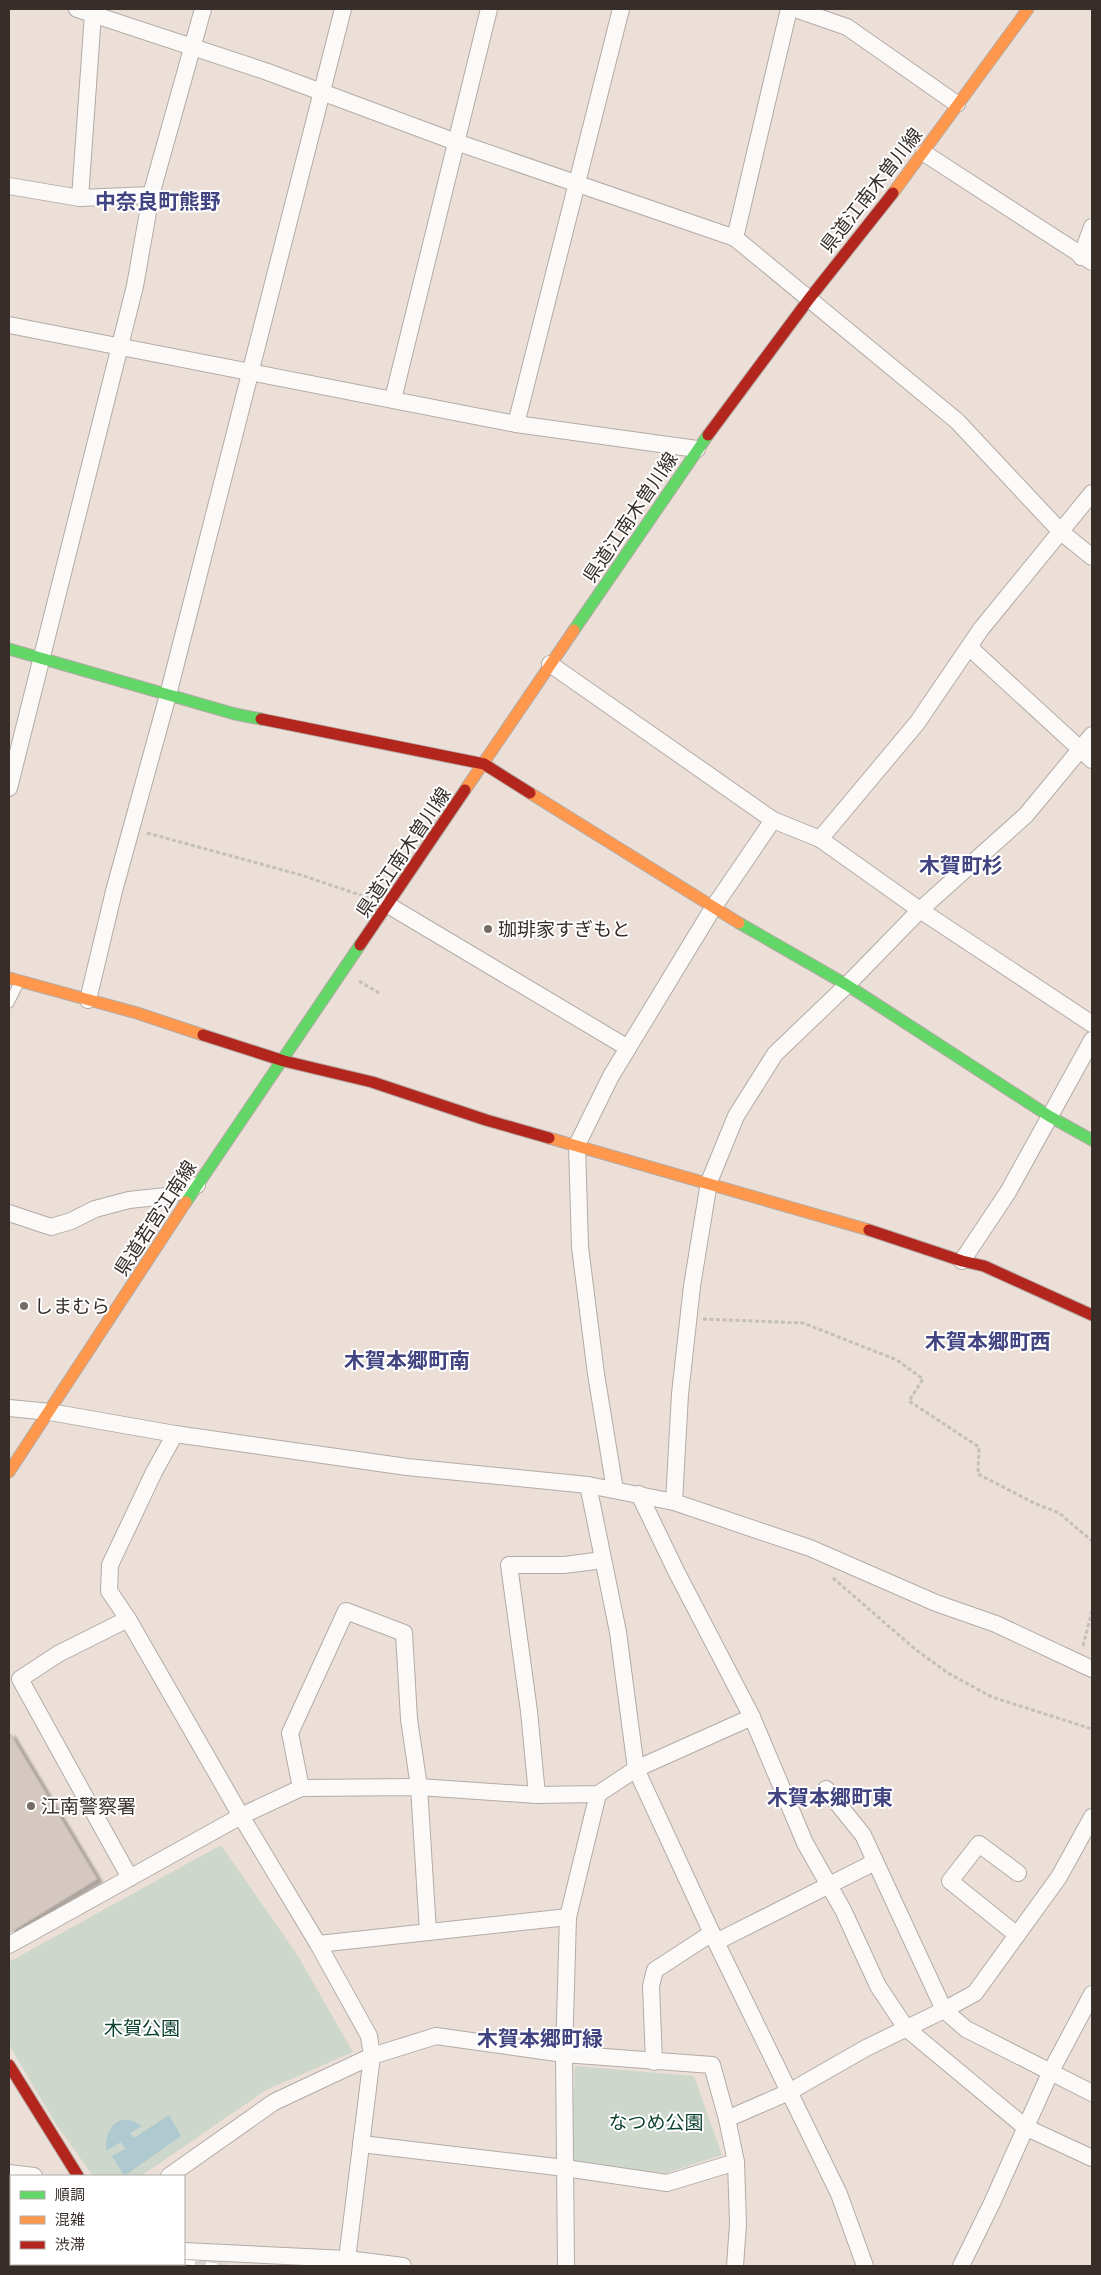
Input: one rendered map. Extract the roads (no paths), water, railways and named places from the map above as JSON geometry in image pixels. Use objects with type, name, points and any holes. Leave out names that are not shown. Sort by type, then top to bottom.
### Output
[{"type":"street","points":[[77,9],[193,46],[456,142],[577,182],[735,238],[957,421],[1060,532],[1092,557]]},
{"type":"street","points":[[9,788],[135,286],[151,196],[203,9]]},
{"type":"street","points":[[88,1000],[343,9]]},
{"type":"street","points":[[393,399],[489,9]]},
{"type":"street","points":[[516,424],[621,9]]},
{"type":"street","points":[[735,238],[789,9]]},
{"type":"street","points":[[795,9],[847,27],[957,104]]},
{"type":"street","name":"県道江南木曽川線","points":[[284,1061],[550,664],[697,450],[809,299],[924,152],[957,104],[1028,9]]},
{"type":"street","points":[[80,198],[93,14]]},
{"type":"street","points":[[924,152],[1087,259],[1092,227]]},
{"type":"street","points":[[9,186],[80,198],[151,196]]},
{"type":"street","points":[[9,325],[516,424],[697,450]]},
{"type":"street","points":[[820,839],[917,723],[981,629],[1092,493]]},
{"type":"street","points":[[969,647],[1092,760]]},
{"type":"street","points":[[9,649],[235,714],[484,764],[713,908],[847,985],[1049,1116],[1092,1140]]},
{"type":"street","points":[[550,664],[773,820],[820,839],[920,910],[1092,1024]]},
{"type":"street","points":[[674,1502],[680,1394],[688,1318],[709,1182],[736,1116],[775,1054],[847,985],[920,910],[1026,815],[1092,735]]},
{"type":"street","points":[[615,1490],[596,1374],[580,1247],[577,1145],[611,1076],[713,908],[773,820]]},
{"type":"street","points":[[388,905],[628,1048]]},
{"type":"street","points":[[14,980],[137,1013],[284,1061],[372,1082],[486,1120],[851,1224],[962,1261],[984,1266],[1092,1315]]},
{"type":"street","points":[[962,1261],[1008,1192],[1092,1040]]},
{"type":"street","name":"県道若宮江南線","points":[[9,1472],[197,1185],[284,1061]]},
{"type":"street","points":[[9,1213],[51,1227],[71,1221],[95,1209],[129,1200],[166,1196],[197,1185]]},
{"type":"street","points":[[9,1408],[50,1412],[175,1434],[407,1467],[588,1485],[674,1502],[810,1548],[936,1603],[996,1624],[1085,1666]]},
{"type":"street","points":[[175,1434],[154,1472],[110,1565],[109,1591],[128,1619],[241,1816],[318,1944],[369,2036],[372,2056],[347,2259]]},
{"type":"street","points":[[588,1485],[618,1632],[636,1769],[714,1937],[839,2194],[865,2266]]},
{"type":"street","points":[[639,1494],[676,1571],[752,1718],[805,1843],[843,1910],[878,1986],[906,2028],[1025,2127],[1092,2158]]},
{"type":"street","points":[[537,1795],[529,1711],[508,1565],[564,1565],[603,1560]]},
{"type":"street","points":[[301,1788],[290,1732],[346,1611],[404,1633],[409,1719],[419,1787],[428,1932]]},
{"type":"street","points":[[128,1619],[58,1654],[20,1679],[130,1878]]},
{"type":"street","points":[[9,1945],[241,1816],[301,1788],[419,1787],[537,1795],[598,1794],[636,1769],[752,1718]]},
{"type":"street","points":[[826,1789],[862,1835],[944,2010],[966,2030],[1092,2092]]},
{"type":"street","points":[[566,2266],[564,2054],[568,1917],[598,1794]]},
{"type":"street","points":[[727,2119],[789,2092],[866,2048],[975,1993],[1059,1877],[1092,1817]]},
{"type":"street","points":[[1017,1935],[950,1881],[979,1844],[1018,1873]]},
{"type":"street","points":[[654,2062],[651,1986],[655,1970],[714,1937],[875,1862]]},
{"type":"street","points":[[318,1944],[568,1917]]},
{"type":"street","points":[[961,2266],[992,2203],[1050,2073],[1092,1994]]},
{"type":"street","points":[[170,2175],[274,2102],[372,2056],[436,2036],[564,2054],[712,2065],[727,2119],[736,2162],[738,2224],[735,2266]]},
{"type":"street","points":[[9,2065],[77,2175]]},
{"type":"street","points":[[361,2144],[564,2168],[667,2183],[736,2162]]},
{"type":"street","points":[[9,2173],[26,2175]]},
{"type":"street","points":[[185,2251],[347,2259],[403,2266]]},
{"type":"lane","points":[[9,1004],[14,980]]},
{"type":"water","points":[[169,2115],[181,2136],[123,2175],[112,2156],[125,2149],[121,2142],[106,2151],[108,2135],[115,2123],[127,2120],[134,2121],[142,2126],[130,2133],[134,2138]]},
{"type":"railway","points":[[185,2262],[225,2266]]},
{"type":"railway","points":[[130,2265],[142,2266]]},
{"type":"place","name":"珈琲家すぎもと","points":[[488,929]]},
{"type":"place","name":"しまむら","points":[[24,1306]]},
{"type":"place","name":"江南警察署","points":[[31,1806]]},
{"type":"district","name":"中奈良町熊野","points":[[158,202]]},
{"type":"district","name":"木賀町杉","points":[[961,866]]},
{"type":"district","name":"木賀本郷町西","points":[[988,1342]]},
{"type":"district","name":"木賀本郷町南","points":[[407,1361]]},
{"type":"district","name":"木賀本郷町東","points":[[830,1798]]},
{"type":"district","name":"木賀本郷町緑","points":[[540,2039]]},
{"type":"park label","name":"木賀公園","points":[[142,2028]]},
{"type":"park label","name":"なつめ公園","points":[[656,2122]]}]
